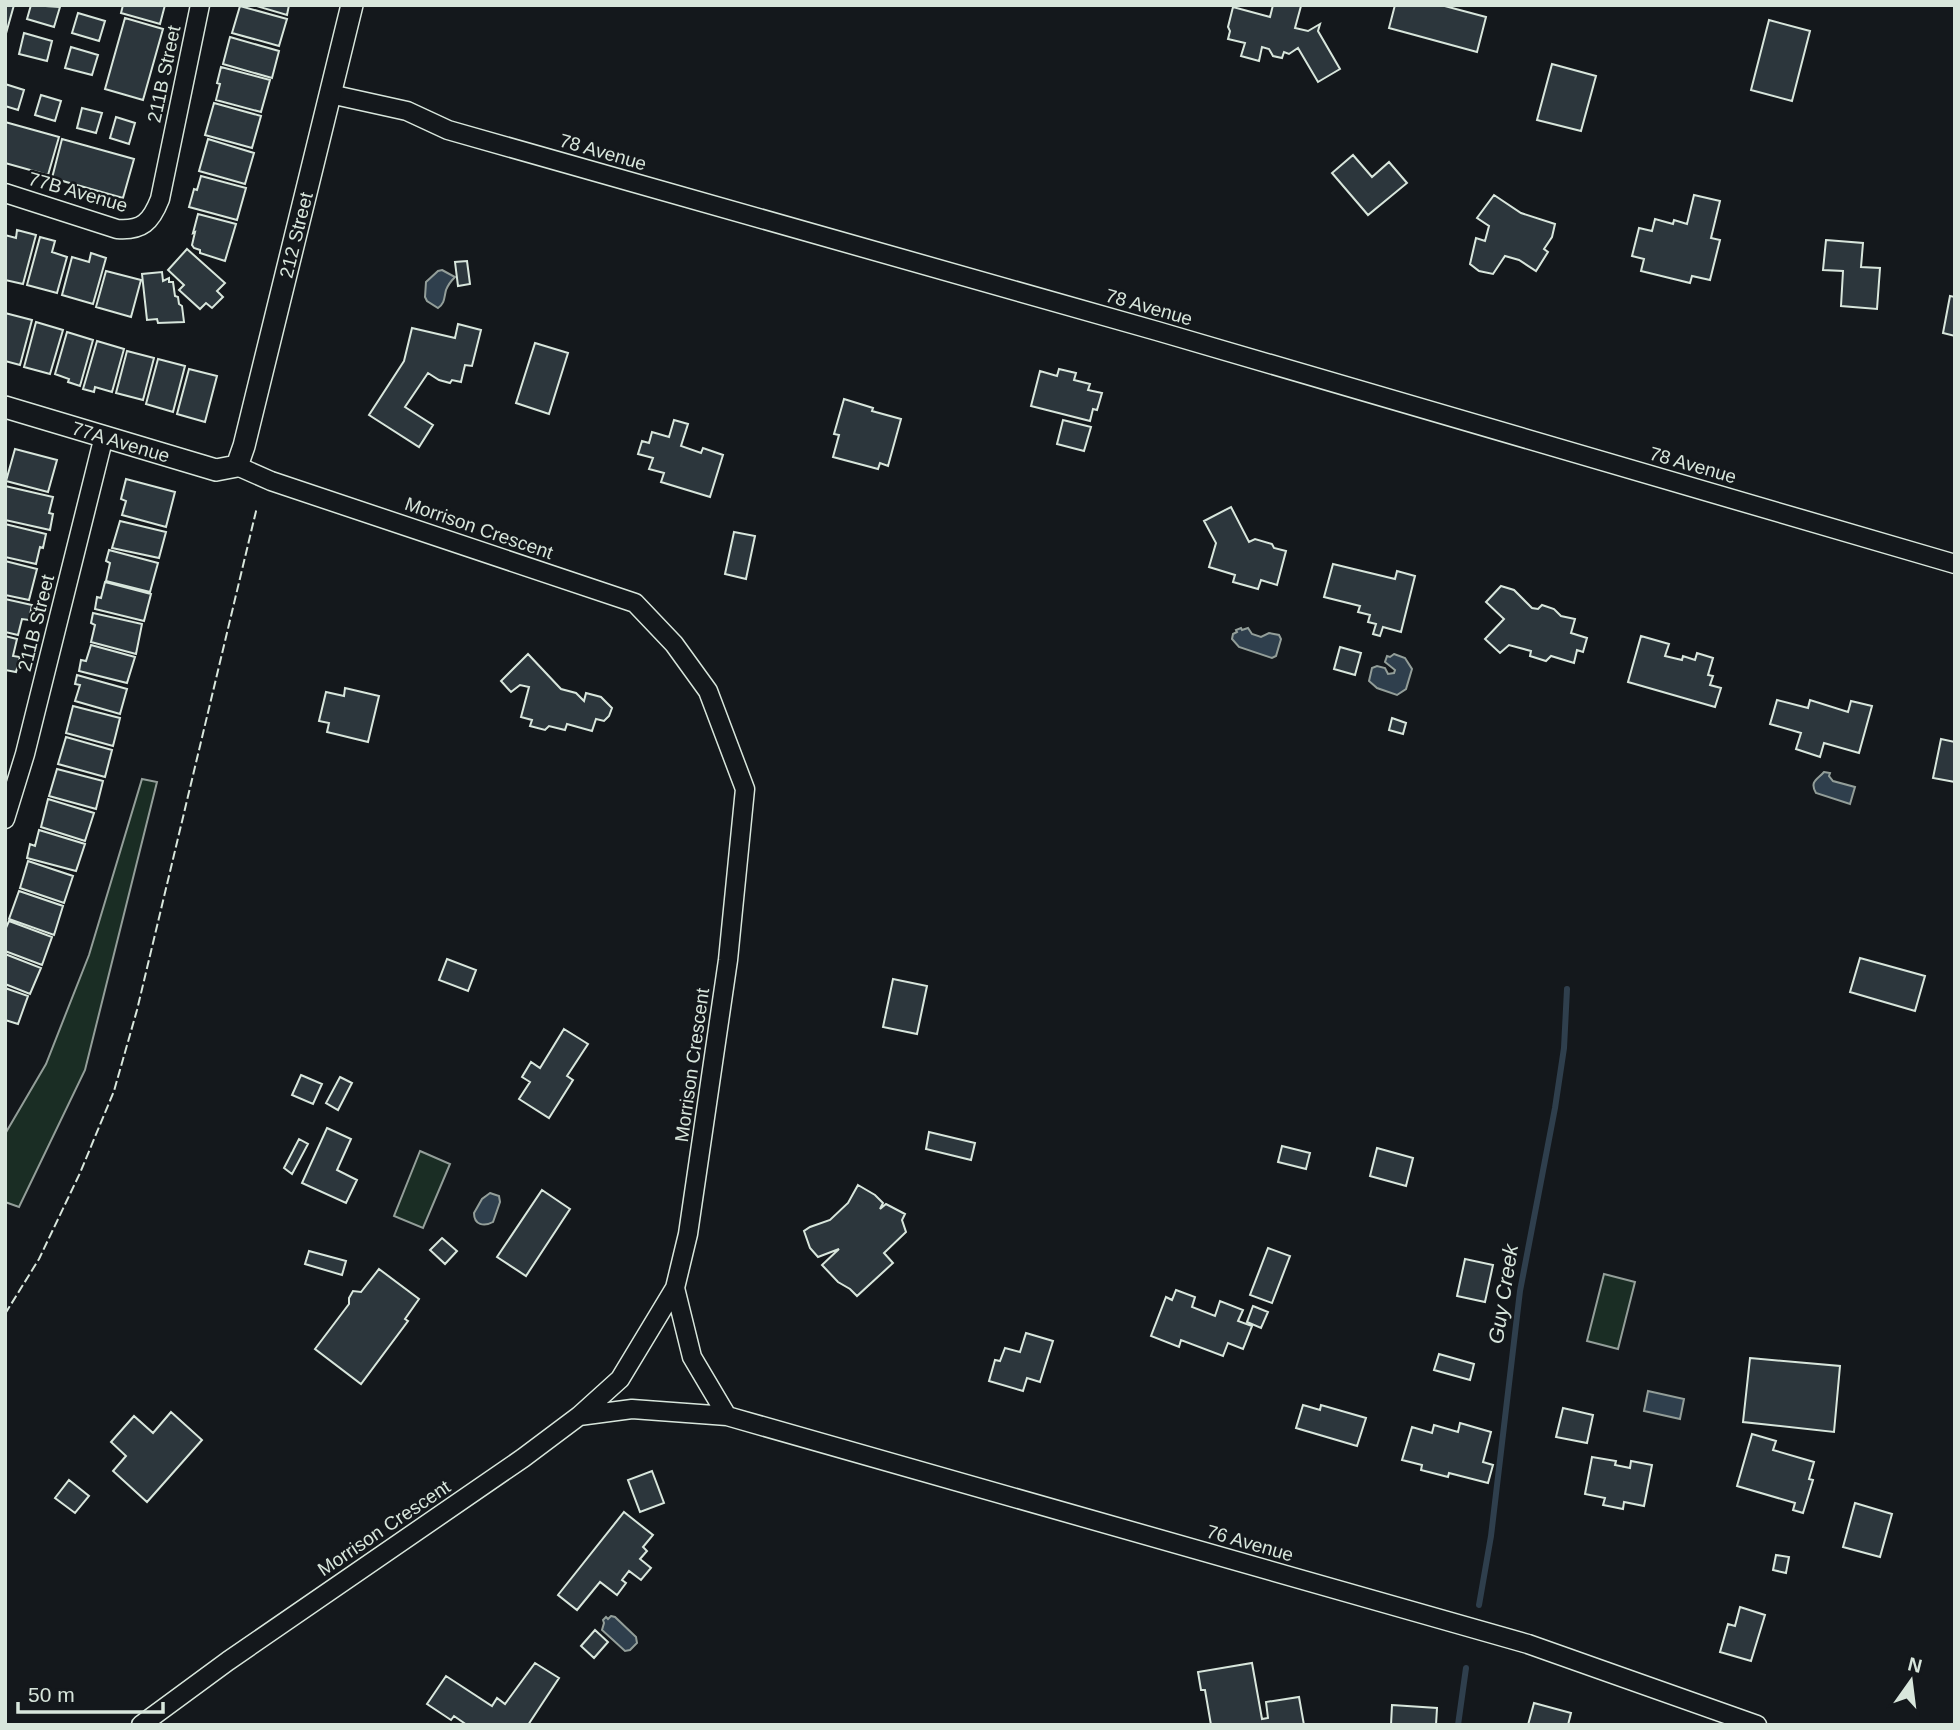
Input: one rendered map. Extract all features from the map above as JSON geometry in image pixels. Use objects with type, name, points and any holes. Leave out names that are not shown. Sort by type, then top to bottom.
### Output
[{"type":"street","name":"211B Street","points":[[139,227],[150,218],[160,199],[200,5]]},
{"type":"street","name":"212 Street","points":[[237,466],[352,5]]},
{"type":"street","name":"78 Avenue","points":[[330,94],[407,111],[447,130],[1157,331],[1955,564]]},
{"type":"street","name":"77B Avenue","points":[[5,193],[117,229],[139,227]]},
{"type":"street","name":"77A Avenue","points":[[5,407],[216,470],[237,466]]},
{"type":"street","name":"211B Street","points":[[5,819],[25,754],[104,436]]},
{"type":"street","name":"Morrison Crescent","points":[[141,1725],[228,1661],[523,1458],[579,1416],[620,1379],[675,1288],[688,1234],[728,960],[744,789],[708,691],[674,645],[635,603],[271,481],[237,466]]},
{"type":"street","points":[[675,1288],[692,1357],[727,1416]]},
{"type":"street","name":"76 Avenue","points":[[579,1416],[632,1409],[727,1416],[1528,1644],[1757,1725]]},
{"type":"green space","points":[[142,779],[157,782],[85,1070],[19,1207],[5,1202],[5,1134],[46,1064],[89,955]]},
{"type":"green space","points":[[420,1151],[450,1164],[423,1228],[394,1216]]},
{"type":"green space","points":[[1604,1274],[1635,1282],[1618,1349],[1587,1341]]},
{"type":"water","points":[[442,270],[455,277],[438,308],[425,297],[426,282]]},
{"type":"water","points":[[1248,628],[1252,634],[1261,637],[1269,633],[1279,635],[1281,639],[1276,656],[1272,658],[1239,647],[1232,639],[1236,630]]},
{"type":"water","points":[[1394,654],[1405,658],[1412,669],[1406,689],[1397,695],[1377,688],[1369,681],[1372,668],[1377,666],[1385,668],[1388,674],[1394,673],[1395,670],[1385,662],[1387,656]]},
{"type":"water","points":[[1824,772],[1830,773],[1833,781],[1855,787],[1850,804],[1816,793],[1814,783]]},
{"type":"water","points":[[490,1193],[499,1196],[500,1202],[493,1222],[480,1224],[474,1213],[482,1199]]},
{"type":"water","points":[[1648,1391],[1684,1399],[1680,1419],[1644,1411]]},
{"type":"water","points":[[611,1616],[636,1637],[637,1643],[630,1650],[625,1651],[602,1630],[603,1620]]},
{"type":"building","points":[[5,5],[14,5],[5,37]]},
{"type":"building","points":[[31,5],[60,7],[54,27],[27,19]]},
{"type":"building","points":[[123,5],[165,5],[160,24],[121,13]]},
{"type":"building","points":[[253,5],[289,5],[287,15]]},
{"type":"building","points":[[1273,5],[1301,6],[1295,28],[1308,31],[1320,24],[1318,31],[1340,69],[1318,82],[1298,48],[1289,54],[1284,52],[1282,58],[1273,56],[1269,49],[1262,47],[1259,61],[1241,56],[1245,43],[1228,39],[1233,7],[1270,17]]},
{"type":"building","points":[[1395,5],[1441,5],[1486,17],[1477,52],[1389,28]]},
{"type":"building","points":[[240,6],[287,19],[279,46],[232,33]]},
{"type":"building","points":[[78,13],[105,21],[99,41],[72,33]]},
{"type":"building","points":[[125,18],[163,29],[143,100],[105,89]]},
{"type":"building","points":[[1769,20],[1810,31],[1792,101],[1751,90]]},
{"type":"building","points":[[24,33],[52,41],[47,61],[19,54]]},
{"type":"building","points":[[230,37],[279,51],[272,78],[223,64]]},
{"type":"building","points":[[71,47],[98,55],[92,75],[65,68]]},
{"type":"building","points":[[1552,64],[1596,76],[1581,131],[1537,120]]},
{"type":"building","points":[[221,67],[270,80],[261,112],[216,100]]},
{"type":"building","points":[[5,84],[24,90],[18,110],[5,106]]},
{"type":"building","points":[[41,95],[61,101],[55,121],[35,115]]},
{"type":"building","points":[[214,103],[261,116],[252,148],[205,135]]},
{"type":"building","points":[[82,108],[102,113],[96,133],[77,128]]},
{"type":"building","points":[[116,117],[135,123],[129,144],[110,138]]},
{"type":"building","points":[[5,122],[59,137],[48,175],[5,163]]},
{"type":"building","points":[[62,139],[134,159],[123,198],[52,178]]},
{"type":"building","points":[[208,139],[254,153],[245,184],[199,171]]},
{"type":"building","points":[[1353,155],[1372,177],[1389,162],[1407,183],[1368,215],[1332,173]]},
{"type":"building","points":[[201,176],[246,188],[237,220],[189,207]]},
{"type":"building","points":[[1494,195],[1521,213],[1555,224],[1552,237],[1544,249],[1548,252],[1536,271],[1519,260],[1505,256],[1493,274],[1479,271],[1470,264],[1476,238],[1485,241],[1489,226],[1477,218]]},
{"type":"building","points":[[1694,195],[1720,201],[1711,238],[1720,240],[1710,280],[1692,276],[1690,283],[1641,271],[1644,259],[1632,256],[1639,228],[1652,231],[1655,219],[1673,224],[1674,220],[1687,224]]},
{"type":"building","points":[[198,214],[236,224],[225,261],[200,253],[200,250],[192,245]]},
{"type":"building","points":[[17,230],[36,235],[23,284],[5,280],[5,235],[16,238]]},
{"type":"building","points":[[40,237],[55,241],[52,252],[67,257],[57,293],[27,285]]},
{"type":"building","points":[[1826,240],[1863,243],[1861,267],[1880,268],[1877,309],[1841,306],[1843,271],[1823,270]]},
{"type":"building","points":[[187,249],[225,283],[217,291],[223,297],[212,308],[206,303],[200,309],[179,290],[184,285],[168,270]]},
{"type":"building","points":[[91,253],[106,258],[93,304],[62,295],[72,257],[89,262]]},
{"type":"building","points":[[467,261],[470,284],[458,286],[455,262]]},
{"type":"building","points":[[106,271],[141,280],[131,317],[96,307]]},
{"type":"building","points":[[162,272],[163,281],[169,278],[169,282],[173,282],[175,296],[182,306],[184,322],[158,323],[157,319],[147,320],[142,274]]},
{"type":"building","points":[[1950,296],[1955,297],[1955,336],[1943,333]]},
{"type":"building","points":[[5,313],[32,320],[20,365],[5,361]]},
{"type":"building","points":[[36,322],[63,330],[50,374],[24,367]]},
{"type":"building","points":[[458,324],[481,330],[472,366],[465,365],[461,382],[439,380],[428,373],[405,407],[433,425],[419,447],[369,415],[404,361],[412,328],[455,338]]},
{"type":"building","points":[[67,332],[93,340],[80,386],[55,374]]},
{"type":"building","points":[[97,341],[124,349],[112,392],[95,387],[94,392],[83,389]]},
{"type":"building","points":[[535,343],[568,353],[549,414],[516,403]]},
{"type":"building","points":[[127,351],[154,358],[143,400],[116,393]]},
{"type":"building","points":[[158,359],[185,366],[173,412],[146,404]]},
{"type":"building","points":[[189,369],[217,376],[205,422],[177,414]]},
{"type":"building","points":[[1059,369],[1076,373],[1074,380],[1090,384],[1088,390],[1102,393],[1097,410],[1093,409],[1090,421],[1031,406],[1040,371],[1057,376]]},
{"type":"building","points":[[844,399],[901,419],[888,466],[880,463],[878,469],[833,457],[839,435],[834,434]]},
{"type":"building","points":[[674,420],[688,424],[681,446],[701,453],[703,448],[723,455],[710,497],[661,482],[664,473],[649,469],[653,458],[638,454],[642,441],[649,443],[652,432],[669,437]]},
{"type":"building","points":[[1063,420],[1091,427],[1084,451],[1057,444]]},
{"type":"building","points":[[15,449],[57,460],[48,492],[6,481]]},
{"type":"building","points":[[126,479],[175,492],[166,527],[122,515],[126,501],[121,499]]},
{"type":"building","points":[[5,486],[53,497],[49,513],[53,514],[50,530],[5,520]]},
{"type":"building","points":[[1231,507],[1249,542],[1255,539],[1286,551],[1277,585],[1261,580],[1258,589],[1233,582],[1235,575],[1209,567],[1216,543],[1204,521]]},
{"type":"building","points":[[120,521],[166,532],[159,558],[112,548]]},
{"type":"building","points":[[5,524],[46,534],[36,564],[5,557]]},
{"type":"building","points":[[734,532],[755,536],[746,579],[725,574]]},
{"type":"building","points":[[109,550],[158,563],[150,592],[106,581],[110,563],[106,561]]},
{"type":"building","points":[[5,561],[37,569],[29,600],[5,595]]},
{"type":"building","points":[[1333,564],[1395,579],[1397,571],[1415,576],[1401,632],[1383,627],[1380,636],[1373,634],[1376,624],[1368,622],[1370,615],[1358,612],[1360,606],[1324,597]]},
{"type":"building","points":[[105,582],[151,594],[144,621],[95,609],[97,597],[101,598]]},
{"type":"building","points":[[1501,586],[1514,590],[1532,608],[1538,609],[1542,605],[1554,609],[1561,616],[1575,619],[1571,633],[1587,638],[1583,652],[1577,650],[1574,663],[1551,656],[1546,661],[1530,656],[1531,651],[1509,645],[1500,653],[1485,639],[1504,619],[1486,602]]},
{"type":"building","points":[[5,599],[32,605],[29,620],[22,619],[18,635],[5,632]]},
{"type":"building","points":[[93,613],[142,624],[136,654],[91,642],[95,625],[91,623]]},
{"type":"building","points":[[5,636],[17,639],[13,656],[20,657],[16,672],[5,670]]},
{"type":"building","points":[[1641,636],[1669,644],[1665,656],[1682,660],[1683,656],[1695,660],[1697,653],[1713,658],[1708,675],[1713,676],[1710,685],[1721,688],[1715,707],[1628,682]]},
{"type":"building","points":[[91,645],[135,657],[127,683],[79,671],[81,660],[86,661]]},
{"type":"building","points":[[1340,647],[1361,653],[1355,675],[1334,669]]},
{"type":"building","points":[[528,654],[561,689],[576,693],[584,701],[586,693],[601,697],[612,708],[609,716],[604,721],[596,719],[592,731],[567,724],[565,730],[549,726],[545,730],[530,726],[532,720],[521,717],[529,687],[520,685],[511,692],[501,681]]},
{"type":"building","points":[[77,675],[127,689],[120,714],[75,701],[80,685],[75,684]]},
{"type":"building","points":[[345,688],[379,696],[368,742],[327,732],[329,723],[319,721],[326,692],[344,696]]},
{"type":"building","points":[[1777,700],[1808,708],[1810,700],[1848,712],[1851,701],[1872,706],[1859,753],[1824,743],[1820,757],[1796,749],[1801,733],[1770,724]]},
{"type":"building","points":[[73,706],[120,718],[113,746],[66,733]]},
{"type":"building","points":[[1392,718],[1406,723],[1403,734],[1389,730]]},
{"type":"building","points":[[66,737],[112,750],[105,777],[58,764]]},
{"type":"building","points":[[1941,739],[1955,742],[1955,782],[1933,778]]},
{"type":"building","points":[[57,769],[103,781],[96,809],[49,796]]},
{"type":"building","points":[[48,799],[94,813],[85,841],[41,827]]},
{"type":"building","points":[[39,830],[85,844],[76,871],[27,858],[30,844],[35,846]]},
{"type":"building","points":[[28,861],[73,876],[64,903],[20,888]]},
{"type":"building","points":[[19,891],[63,906],[54,935],[9,919]]},
{"type":"building","points":[[9,921],[52,937],[42,965],[5,951],[5,930]]},
{"type":"building","points":[[5,954],[41,968],[30,994],[5,984]]},
{"type":"building","points":[[1860,958],[1925,976],[1915,1011],[1850,992]]},
{"type":"building","points":[[447,959],[476,970],[468,991],[439,980]]},
{"type":"building","points":[[893,979],[927,986],[917,1034],[883,1027]]},
{"type":"building","points":[[5,988],[28,996],[18,1024],[5,1020]]},
{"type":"building","points":[[564,1029],[588,1044],[567,1076],[573,1080],[549,1118],[519,1099],[530,1082],[522,1077],[531,1062],[540,1068]]},
{"type":"building","points":[[301,1075],[322,1084],[313,1104],[292,1095]]},
{"type":"building","points":[[340,1077],[352,1083],[338,1110],[326,1103]]},
{"type":"building","points":[[327,1128],[351,1139],[337,1170],[357,1180],[346,1203],[302,1183]]},
{"type":"building","points":[[929,1132],[975,1143],[971,1160],[926,1149]]},
{"type":"building","points":[[299,1139],[308,1144],[292,1174],[284,1168]]},
{"type":"building","points":[[1282,1146],[1310,1153],[1306,1169],[1278,1162]]},
{"type":"building","points":[[1377,1148],[1413,1158],[1406,1186],[1370,1176]]},
{"type":"building","points":[[858,1185],[883,1203],[880,1209],[886,1204],[905,1214],[902,1220],[906,1232],[884,1253],[893,1263],[857,1296],[838,1282],[822,1265],[839,1249],[818,1257],[810,1248],[804,1231],[830,1220],[848,1203]]},
{"type":"building","points":[[542,1190],[570,1209],[526,1276],[497,1257]]},
{"type":"building","points":[[442,1238],[457,1251],[445,1264],[430,1250]]},
{"type":"building","points":[[1268,1248],[1290,1256],[1272,1303],[1250,1295]]},
{"type":"building","points":[[309,1251],[346,1261],[342,1275],[305,1264]]},
{"type":"building","points":[[1465,1259],[1493,1265],[1485,1302],[1457,1296]]},
{"type":"building","points":[[379,1269],[419,1299],[405,1319],[408,1321],[361,1384],[315,1349],[349,1304],[353,1291],[361,1292]]},
{"type":"building","points":[[1176,1290],[1195,1297],[1192,1307],[1215,1316],[1220,1301],[1243,1310],[1238,1321],[1252,1326],[1243,1349],[1228,1343],[1223,1356],[1181,1340],[1179,1347],[1151,1336],[1166,1297],[1172,1300]]},
{"type":"building","points":[[1253,1306],[1268,1312],[1261,1328],[1247,1322]]},
{"type":"building","points":[[1026,1333],[1053,1341],[1040,1382],[1027,1378],[1023,1391],[989,1381],[995,1360],[1000,1361],[1005,1348],[1020,1352]]},
{"type":"building","points":[[1439,1354],[1474,1364],[1470,1380],[1434,1370]]},
{"type":"building","points":[[1750,1358],[1840,1366],[1834,1432],[1743,1422]]},
{"type":"building","points":[[1303,1405],[1320,1410],[1321,1405],[1366,1418],[1357,1446],[1296,1428]]},
{"type":"building","points":[[1563,1408],[1593,1415],[1587,1443],[1556,1437]]},
{"type":"building","points":[[171,1412],[202,1440],[147,1502],[113,1471],[126,1456],[111,1442],[134,1416],[153,1433]]},
{"type":"building","points":[[1460,1423],[1491,1432],[1483,1462],[1493,1465],[1488,1483],[1449,1473],[1448,1477],[1421,1470],[1422,1465],[1402,1460],[1412,1427],[1432,1433],[1434,1425],[1458,1432]]},
{"type":"building","points":[[1752,1434],[1776,1441],[1773,1450],[1814,1462],[1809,1479],[1813,1480],[1803,1513],[1793,1510],[1795,1503],[1737,1486]]},
{"type":"building","points":[[1592,1457],[1616,1461],[1615,1465],[1630,1468],[1631,1461],[1652,1465],[1644,1506],[1624,1502],[1623,1509],[1603,1505],[1605,1498],[1585,1494]]},
{"type":"building","points":[[652,1471],[664,1503],[640,1512],[628,1480]]},
{"type":"building","points":[[69,1480],[89,1496],[75,1513],[55,1498]]},
{"type":"building","points":[[1855,1503],[1892,1514],[1880,1557],[1843,1547]]},
{"type":"building","points":[[624,1512],[653,1535],[643,1547],[647,1551],[640,1559],[651,1568],[641,1580],[629,1571],[622,1580],[626,1583],[617,1595],[600,1582],[577,1610],[558,1595]]},
{"type":"building","points":[[1776,1555],[1789,1557],[1786,1573],[1773,1570]]},
{"type":"building","points":[[1740,1607],[1765,1615],[1751,1661],[1720,1652],[1728,1624],[1735,1626]]},
{"type":"building","points":[[595,1630],[608,1642],[594,1658],[581,1646]]},
{"type":"building","points":[[535,1663],[559,1678],[528,1725],[467,1725],[454,1716],[451,1720],[427,1704],[446,1676],[492,1706],[497,1698],[505,1704]]},
{"type":"building","points":[[1252,1663],[1262,1719],[1268,1718],[1266,1702],[1299,1697],[1304,1725],[1211,1725],[1205,1690],[1201,1690],[1198,1672]]},
{"type":"building","points":[[1534,1703],[1571,1713],[1568,1725],[1528,1725]]},
{"type":"building","points":[[1392,1705],[1437,1708],[1436,1725],[1391,1725]]},
{"type":"waterway","name":"Guy Creek","points":[[1479,1605],[1491,1536],[1520,1291],[1564,1048],[1567,989]]},
{"type":"waterway","name":"Guy Creek","points":[[1458,1725],[1466,1668]]},
{"type":"fence","points":[[5,1314],[39,1259],[80,1173],[114,1091],[137,1010],[257,507]]}]
